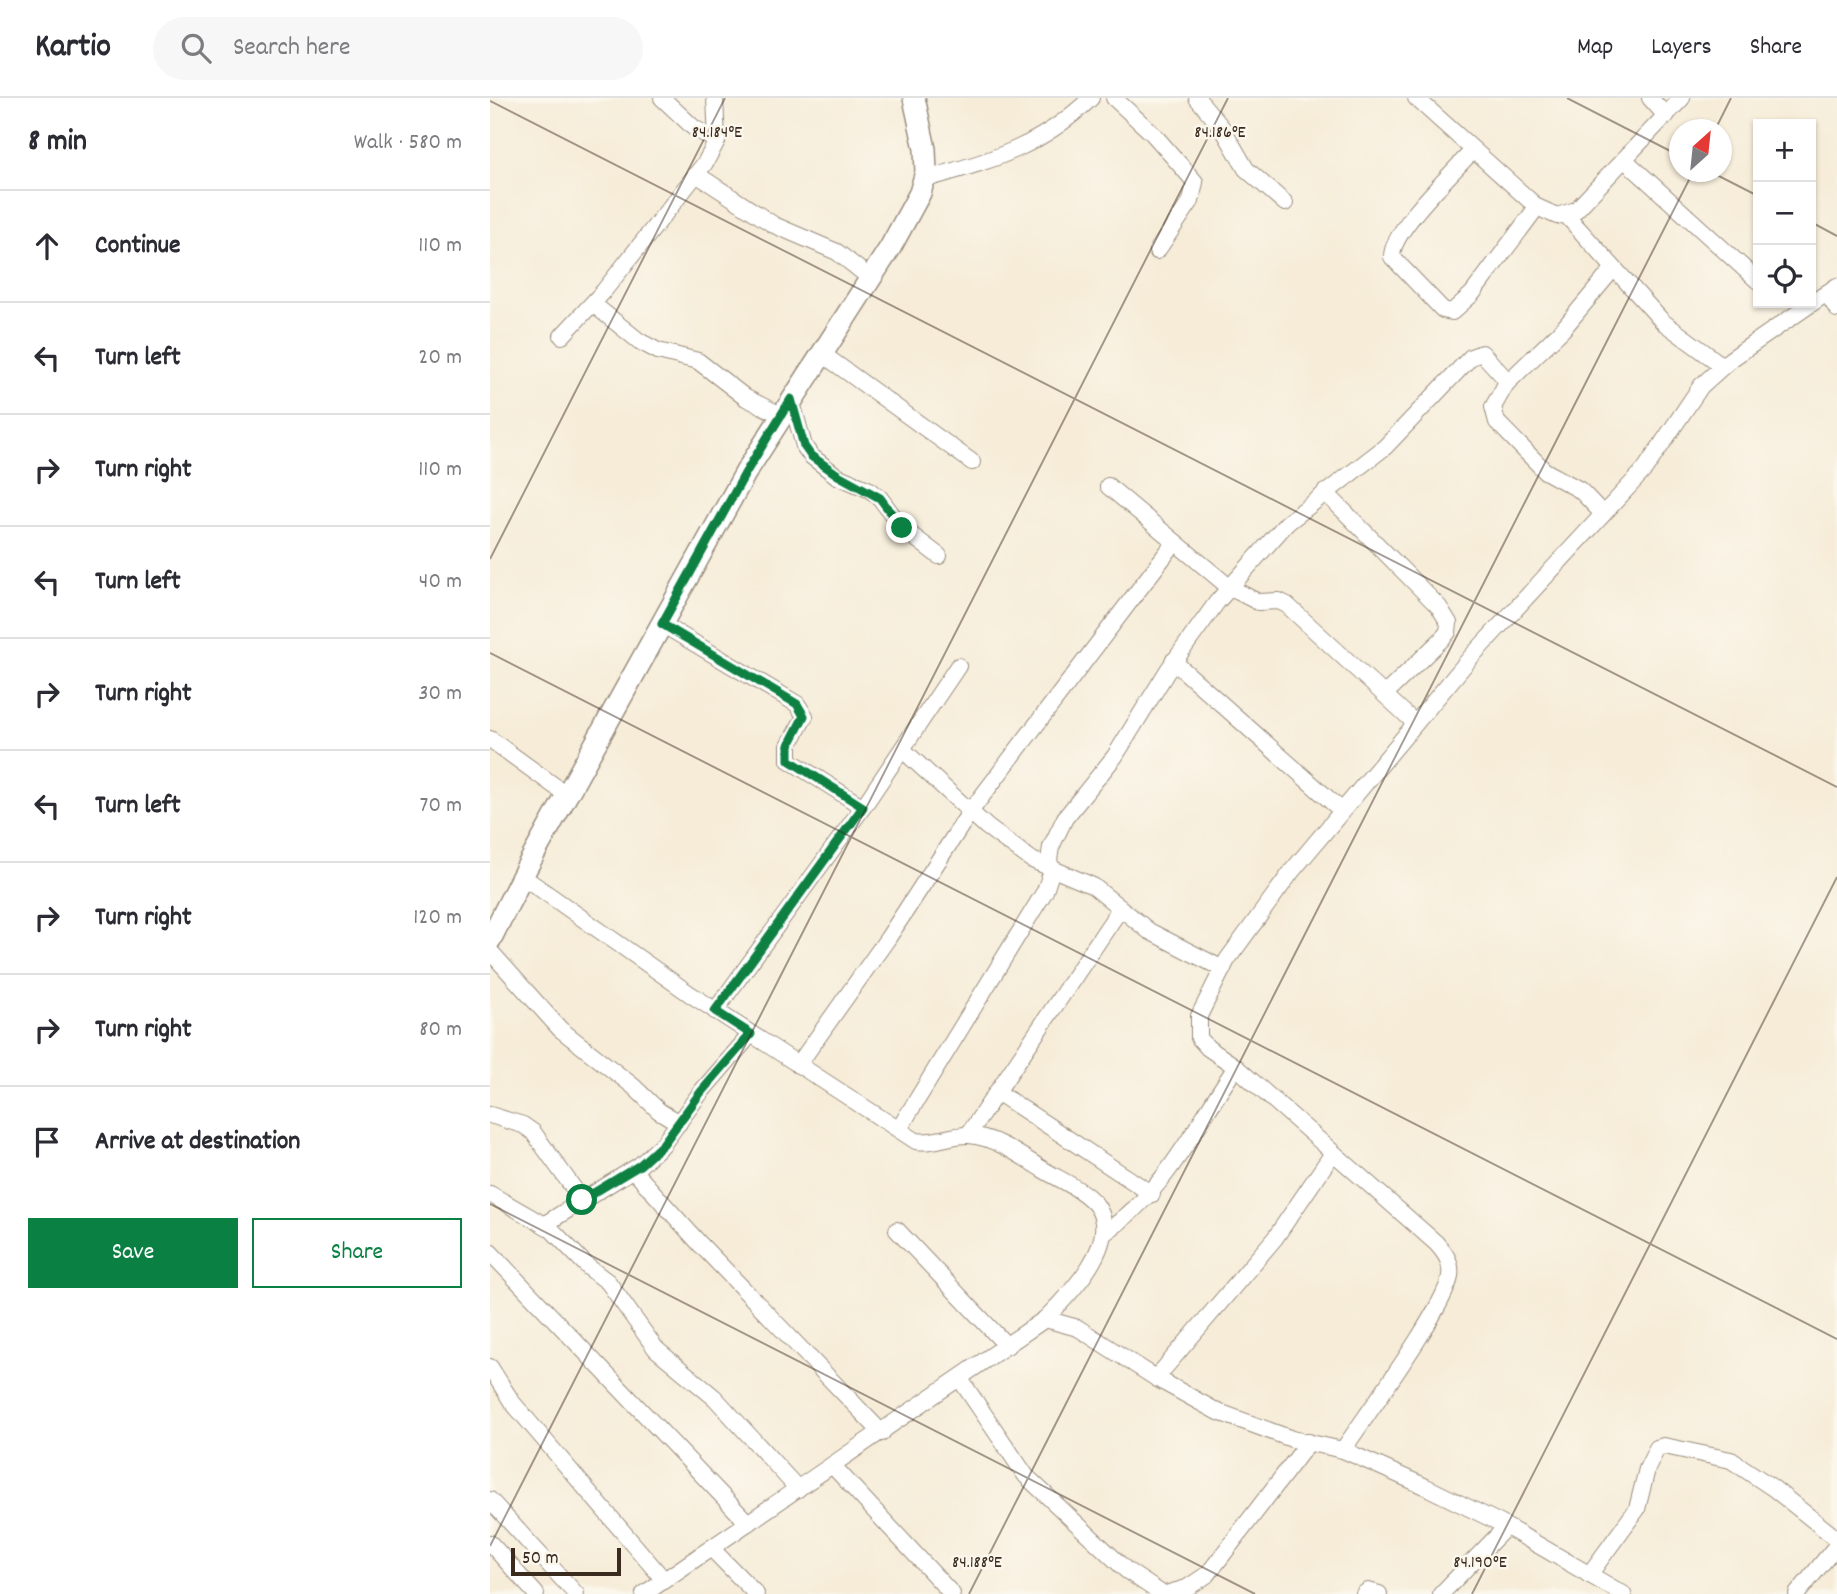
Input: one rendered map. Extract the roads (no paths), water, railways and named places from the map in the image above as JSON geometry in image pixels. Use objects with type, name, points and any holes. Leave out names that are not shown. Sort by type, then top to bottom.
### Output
[{"type":"main road","points":[[490,940],[522,876],[786,407],[906,220],[923,180],[925,149],[914,98]]},
{"type":"street","points":[[662,98],[694,128],[716,141]]},
{"type":"street","points":[[562,335],[593,303],[696,174],[716,141],[715,98]]},
{"type":"street","points":[[923,180],[1022,148],[1052,132],[1091,98]]},
{"type":"street","points":[[1114,98],[1154,135],[1195,182],[1191,201],[1157,251]]},
{"type":"street","points":[[1197,98],[1219,122],[1246,169],[1285,203]]},
{"type":"street","points":[[1416,98],[1537,207],[1557,216],[1576,210],[1626,161],[1682,98]]},
{"type":"street","points":[[1650,98],[1666,116]]},
{"type":"street","points":[[1473,150],[1408,225],[1392,249],[1392,257],[1443,310],[1452,312],[1472,294],[1537,207]]},
{"type":"street","points":[[1626,161],[1753,276]]},
{"type":"street","points":[[696,174],[774,225],[836,252],[870,278]]},
{"type":"street","points":[[1566,215],[1662,322],[1723,366]]},
{"type":"street","points":[[1602,514],[1580,490],[1545,471],[1497,422],[1493,407],[1506,384],[1563,329],[1613,269]]},
{"type":"street","points":[[1343,1450],[1435,1309],[1450,1280],[1451,1266],[1436,1243],[1236,1068],[1208,1048],[1199,1038],[1199,1016],[1223,969],[1271,898],[1341,810],[1414,722],[1653,458],[1701,386],[1723,366],[1832,289],[1837,309]]},
{"type":"street","points":[[593,303],[639,341],[657,351],[698,361],[746,398],[786,407],[811,456],[838,475],[880,498],[902,528],[939,556]]},
{"type":"street","points":[[1787,308],[1795,315]]},
{"type":"street","points":[[821,353],[972,462]]},
{"type":"street","points":[[899,1129],[1045,891],[1052,870],[1049,860],[1051,847],[1065,818],[1115,756],[1173,661],[1229,587],[1287,523],[1385,447],[1475,353],[1482,353],[1494,365],[1506,384]]},
{"type":"street","points":[[1108,486],[1229,587],[1258,602],[1279,601],[1287,605],[1414,722]]},
{"type":"street","points":[[1325,492],[1439,607],[1449,623],[1448,632],[1441,640],[1385,694]]},
{"type":"street","points":[[798,1065],[894,929],[970,812],[1175,542]]},
{"type":"street","points":[[662,624],[797,704],[804,716],[789,745],[789,760],[863,807]]},
{"type":"street","points":[[1173,661],[1341,810]]},
{"type":"street","points":[[715,1011],[863,807],[958,666]]},
{"type":"street","points":[[490,739],[567,795]]},
{"type":"street","points":[[903,750],[1002,839],[1052,870],[1105,893],[1120,909],[1149,931],[1223,969]]},
{"type":"street","points":[[522,876],[715,1011],[916,1141],[932,1143],[968,1135],[987,1139],[1083,1194],[1102,1217],[1103,1234]]},
{"type":"street","points":[[968,1135],[1120,909]]},
{"type":"street","points":[[490,951],[560,1029],[633,1086],[659,1111],[679,1123]]},
{"type":"street","points":[[545,1224],[633,1170],[663,1144],[701,1092],[751,1034]]},
{"type":"street","points":[[644,1594],[1045,1319],[1079,1281],[1103,1234],[1152,1194],[1236,1068]]},
{"type":"street","points":[[997,1093],[1152,1194]]},
{"type":"street","points":[[490,1115],[523,1125],[533,1132],[582,1200]]},
{"type":"street","points":[[1156,1378],[1275,1238],[1333,1153]]},
{"type":"street","points":[[633,1170],[699,1243],[882,1433]]},
{"type":"street","points":[[490,1194],[545,1224],[608,1282],[656,1349],[715,1398],[798,1489]]},
{"type":"street","points":[[898,1230],[1007,1346]]},
{"type":"street","points":[[490,1252],[748,1524]]},
{"type":"street","points":[[1045,1319],[1078,1328],[1156,1378],[1216,1411],[1261,1429],[1343,1450],[1506,1527],[1623,1594]]},
{"type":"street","points":[[490,1367],[512,1402],[664,1580]]},
{"type":"street","points":[[960,1379],[1009,1453],[1034,1484],[1126,1570],[1164,1594],[1196,1583],[1220,1561],[1309,1442]]},
{"type":"street","points":[[1589,1575],[1637,1509],[1652,1456],[1657,1448],[1664,1446],[1731,1460],[1773,1488],[1837,1539]]},
{"type":"street","points":[[832,1466],[951,1593]]},
{"type":"street","points":[[490,1500],[576,1594]]},
{"type":"street","points":[[1441,1594],[1506,1527]]},
{"type":"street","points":[[490,1543],[536,1594]]},
{"type":"street","points":[[1797,1594],[1837,1545]]},
{"type":"street","points":[[711,1549],[756,1594]]},
{"type":"street","points":[[1364,1594],[1368,1591],[1379,1594]]}]
